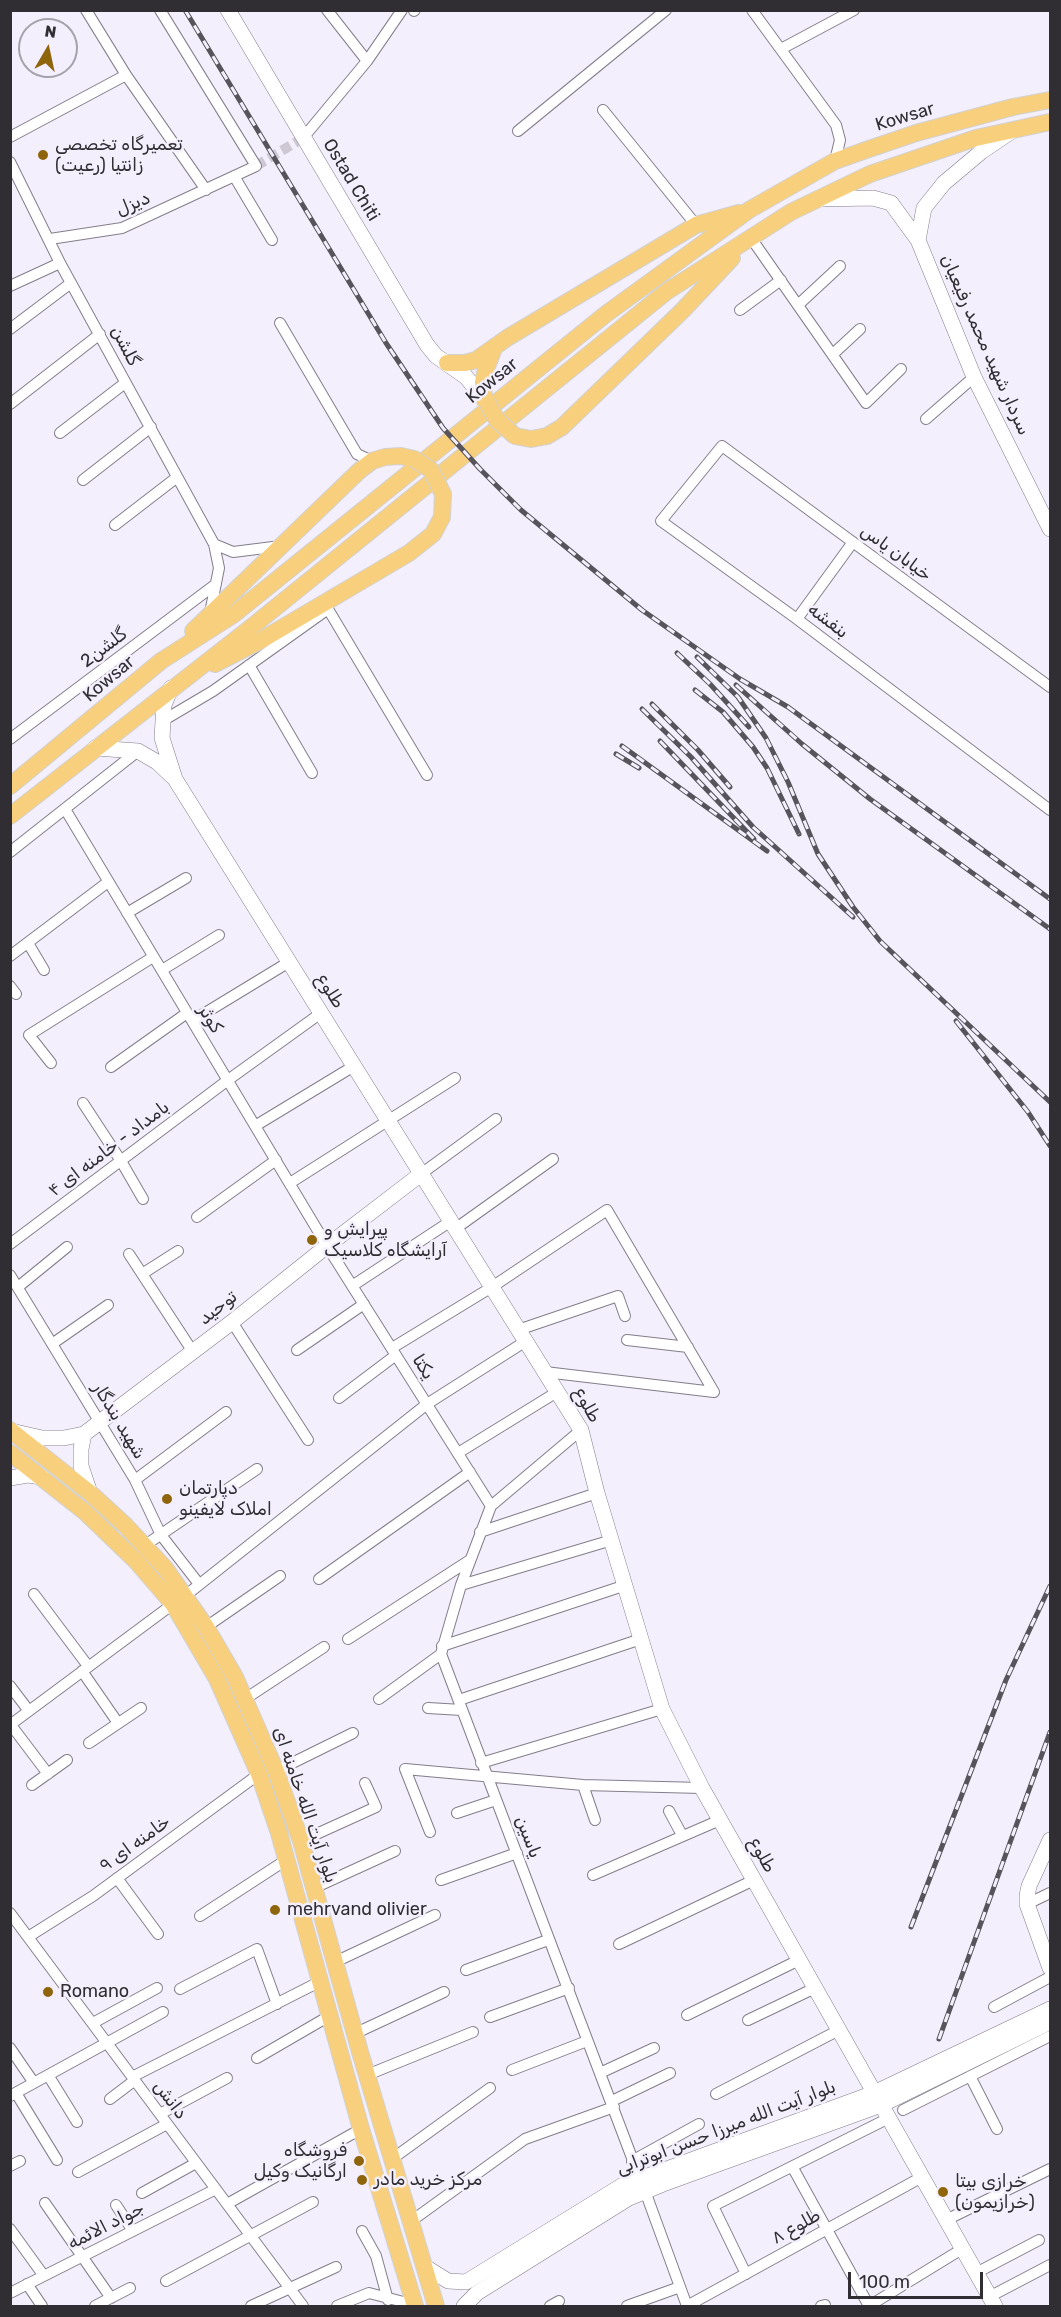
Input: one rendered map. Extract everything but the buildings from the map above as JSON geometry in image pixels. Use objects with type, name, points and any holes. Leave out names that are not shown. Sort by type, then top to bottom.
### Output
[{"type":"main road","name":"Kowsar","points":[[10,786],[161,661],[233,615],[606,314],[749,210],[835,161],[916,133],[1013,107],[1050,100]]},
{"type":"main road","points":[[12,815],[174,685],[249,629],[666,292],[816,199],[870,174],[923,155],[1015,129],[1050,122]]},
{"type":"main road","points":[[447,363],[465,363],[476,360],[507,338],[696,225],[749,210]]},
{"type":"main road","points":[[494,348],[486,369],[485,401],[497,420],[515,436],[531,439],[547,436],[562,427],[683,310],[751,238]]},
{"type":"main road","points":[[161,661],[372,461],[401,456],[414,459],[431,470],[443,494],[442,517],[433,534],[409,553],[326,607],[174,685]]},
{"type":"main road","name":"بلوار آیت الله خامنه ای","points":[[11,1431],[90,1493],[165,1568],[218,1679],[259,1774],[321,1980],[361,2129],[415,2306]]},
{"type":"main road","name":"بلوار آیت الله خامنه ای","points":[[10,1452],[110,1534],[206,1627],[245,1699],[276,1771],[301,1841],[360,2052],[436,2307]]},
{"type":"main road","points":[[342,2059],[360,2052]]},
{"type":"street","points":[[86,10],[126,75],[206,190]]},
{"type":"street","name":"دیزل","points":[[50,239],[122,228],[256,166],[160,10]]},
{"type":"street","name":"Ostad Chiti","points":[[228,10],[427,345],[436,356],[466,377],[485,401]]},
{"type":"street","points":[[327,10],[367,61]]},
{"type":"street","points":[[303,138],[367,61],[402,10]]},
{"type":"street","points":[[518,131],[666,10]]},
{"type":"street","points":[[752,10],[836,125],[840,140],[835,161]]},
{"type":"street","points":[[781,49],[854,10]]},
{"type":"street","points":[[10,136],[126,75]]},
{"type":"street","points":[[603,110],[696,225]]},
{"type":"street","points":[[918,240],[924,208],[944,183],[981,152],[1015,129]]},
{"type":"street","name":"گلشن","points":[[10,162],[60,263],[214,544]]},
{"type":"street","points":[[234,176],[272,240]]},
{"type":"street","name":"سردار شهید محمد رفیعیان","points":[[816,199],[873,198],[891,204],[918,240],[975,377],[1050,530]]},
{"type":"street","points":[[751,238],[866,403],[902,369]]},
{"type":"street","points":[[10,286],[60,263]]},
{"type":"street","points":[[798,305],[840,266]]},
{"type":"street","points":[[740,310],[781,280]]},
{"type":"street","points":[[10,329],[71,283]]},
{"type":"street","points":[[280,324],[357,454],[372,461]]},
{"type":"street","points":[[833,354],[860,329]]},
{"type":"street","points":[[10,404],[100,334]]},
{"type":"street","points":[[926,419],[975,377]]},
{"type":"street","points":[[60,433],[125,383]]},
{"type":"street","points":[[83,480],[151,427]]},
{"type":"street","name":"خیابان یاس","points":[[722,446],[1050,687]]},
{"type":"street","name":"بنفشه","points":[[722,446],[661,521],[797,618],[1050,810]]},
{"type":"street","points":[[115,525],[176,478]]},
{"type":"street","points":[[797,618],[853,542]]},
{"type":"street","points":[[214,544],[233,552],[281,546]]},
{"type":"street","points":[[209,616],[219,568],[214,544]]},
{"type":"street","name":"گلشن2","points":[[11,738],[216,584]]},
{"type":"street","points":[[164,720],[213,691],[326,607],[427,775]]},
{"type":"street","points":[[249,665],[312,773]]},
{"type":"street","points":[[174,685],[164,705],[162,738],[175,779]]},
{"type":"street","points":[[95,748],[138,751],[157,762],[175,779]]},
{"type":"street","points":[[10,852],[138,751]]},
{"type":"street","name":"طلوع","points":[[175,779],[581,1430],[597,1493],[663,1709],[702,1788],[992,2302]]},
{"type":"street","name":"کوثر","points":[[65,809],[327,1245]]},
{"type":"street","points":[[127,913],[186,878]]},
{"type":"street","points":[[10,956],[108,882]]},
{"type":"street","points":[[162,970],[219,935]]},
{"type":"street","points":[[28,944],[44,970]]},
{"type":"street","points":[[51,1063],[29,1035],[153,957]]},
{"type":"street","points":[[111,1067],[190,1017],[289,962]]},
{"type":"street","name":"بامداد - خامنه ای ۴","points":[[10,1244],[321,1013]]},
{"type":"street","points":[[255,1126],[354,1066]]},
{"type":"street","points":[[290,1183],[455,1078]]},
{"type":"street","points":[[83,1103],[121,1161],[142,1199]]},
{"type":"street","points":[[421,1174],[496,1119]]},
{"type":"street","points":[[352,1286],[453,1225],[553,1159]]},
{"type":"street","points":[[197,1217],[276,1160]]},
{"type":"street","name":"توحید","points":[[84,1434],[421,1174]]},
{"type":"street","points":[[339,1398],[394,1352],[607,1210],[714,1392],[544,1372]]},
{"type":"street","name":"یکتا","points":[[327,1245],[491,1506]]},
{"type":"street","points":[[18,1287],[67,1247]]},
{"type":"street","points":[[142,1274],[178,1251]]},
{"type":"street","points":[[129,1254],[193,1352]]},
{"type":"street","name":"شهید بندگار","points":[[10,1275],[135,1480],[161,1535],[198,1584]]},
{"type":"street","points":[[48,1774],[11,1725],[28,1711],[179,1600],[427,1404],[522,1336],[618,1296],[626,1316]]},
{"type":"street","points":[[297,1350],[364,1304]]},
{"type":"street","points":[[52,1344],[108,1305]]},
{"type":"street","points":[[232,1322],[308,1440]]},
{"type":"street","points":[[627,1340],[688,1347]]},
{"type":"street","points":[[458,1453],[557,1392]]},
{"type":"street","points":[[135,1480],[226,1412]]},
{"type":"street","points":[[442,1650],[461,1585],[491,1506],[581,1430]]},
{"type":"street","points":[[11,1431],[42,1438],[64,1438],[84,1434],[81,1466],[90,1493]]},
{"type":"street","points":[[144,1546],[257,1469]]},
{"type":"street","points":[[319,1578],[470,1472]]},
{"type":"street","points":[[10,1478],[28,1475],[42,1477]]},
{"type":"street","points":[[480,1532],[597,1493]]},
{"type":"street","points":[[461,1585],[612,1540]]},
{"type":"street","points":[[348,1638],[470,1560]]},
{"type":"street","points":[[206,1627],[280,1576]]},
{"type":"street","points":[[379,1699],[442,1650],[626,1585]]},
{"type":"street","points":[[34,1594],[85,1669],[118,1723]]},
{"type":"street","points":[[428,1708],[461,1705],[641,1639]]},
{"type":"street","points":[[245,1699],[324,1647]]},
{"type":"street","name":"یاسین","points":[[442,1650],[481,1763],[517,1852],[548,1940],[569,1988],[687,2306]]},
{"type":"street","points":[[10,1686],[28,1711]]},
{"type":"street","points":[[88,1743],[141,1708]]},
{"type":"street","points":[[481,1763],[663,1709]]},
{"type":"street","points":[[276,1771],[353,1733]]},
{"type":"street","points":[[32,1785],[67,1760]]},
{"type":"street","points":[[429,1832],[405,1769],[583,1785],[702,1788]]},
{"type":"street","name":"خامنه ای ۹","points":[[28,1937],[117,1878],[259,1774]]},
{"type":"street","points":[[301,1841],[376,1807],[365,1783]]},
{"type":"street","points":[[583,1785],[595,1820]]},
{"type":"street","points":[[457,1813],[496,1800]]},
{"type":"street","points":[[669,1811],[682,1836]]},
{"type":"street","points":[[593,1875],[720,1820]]},
{"type":"street","points":[[1050,1840],[1029,1886],[1027,1904],[1050,1967]]},
{"type":"street","points":[[314,1888],[395,1851]]},
{"type":"street","points":[[441,1880],[517,1852]]},
{"type":"street","points":[[200,1916],[286,1860]]},
{"type":"street","points":[[117,1878],[158,1934]]},
{"type":"street","points":[[619,1944],[754,1880]]},
{"type":"street","points":[[1027,1904],[1050,1893]]},
{"type":"street","name":"دانش","points":[[10,1913],[303,2307]]},
{"type":"street","points":[[336,1962],[435,1915]]},
{"type":"street","points":[[466,1970],[548,1940]]},
{"type":"street","points":[[180,1989],[256,1949],[277,2004]]},
{"type":"street","points":[[687,2015],[799,1960]]},
{"type":"street","points":[[994,2007],[1050,1977]]},
{"type":"street","points":[[110,2099],[134,2079],[321,1980]]},
{"type":"street","points":[[93,2023],[157,1988]]},
{"type":"street","points":[[490,2017],[569,1988]]},
{"type":"street","points":[[748,2020],[815,1988]]},
{"type":"street","points":[[356,2034],[444,1992]]},
{"type":"street","name":"بلوار آیت الله میرزا حسن ابوترابی","points":[[881,2106],[1050,2009]]},
{"type":"street","points":[[57,2160],[13,2094],[162,2012]]},
{"type":"street","points":[[257,2058],[331,2015]]},
{"type":"street","name":"بلوار آیت الله میرزا حسن ابوترابی","points":[[424,2266],[448,2281],[466,2282],[623,2185],[643,2185],[925,2092],[1023,2042],[1050,2022]]},
{"type":"street","points":[[716,2094],[838,2030]]},
{"type":"street","points":[[367,2075],[473,2032]]},
{"type":"street","points":[[903,2110],[925,2092],[970,2076],[1023,2042],[1050,2036]]},
{"type":"street","points":[[512,2070],[588,2041]]},
{"type":"street","points":[[10,2048],[34,2083]]},
{"type":"street","points":[[600,2073],[654,2048]]},
{"type":"street","points":[[410,2222],[525,2139],[613,2104],[670,2073]]},
{"type":"street","points":[[48,2075],[77,2122]]},
{"type":"street","points":[[970,2076],[997,2129]]},
{"type":"street","points":[[160,2114],[227,2078]]},
{"type":"street","points":[[392,2159],[490,2088]]},
{"type":"street","points":[[746,2274],[713,2206],[792,2168],[881,2106]]},
{"type":"street","points":[[78,2172],[167,2124]]},
{"type":"street","points":[[632,2161],[699,2124]]},
{"type":"street","points":[[227,2205],[361,2129]]},
{"type":"street","points":[[142,2193],[196,2163]]},
{"type":"street","points":[[792,2168],[869,2306],[962,2249]]},
{"type":"street","points":[[946,2220],[1050,2169]]},
{"type":"street","name":"طلوع ۸","points":[[687,2306],[922,2177]]},
{"type":"street","name":"بلوار آیت الله میرزا حسن ابوترابی","points":[[464,2307],[477,2293],[628,2198],[643,2185]]},
{"type":"street","name":"جواد الائمه","points":[[10,2293],[216,2189]]},
{"type":"street","points":[[166,2281],[313,2202]]},
{"type":"street","points":[[45,2203],[111,2298]]},
{"type":"street","points":[[116,2205],[133,2231]]},
{"type":"street","points":[[10,2229],[44,2276]]},
{"type":"street","points":[[362,2231],[376,2256],[388,2300]]},
{"type":"street","points":[[976,2273],[1039,2240]]},
{"type":"street","points":[[251,2307],[336,2267]]},
{"type":"street","points":[[992,2302],[1047,2267],[1050,2280]]},
{"type":"street","points":[[27,2284],[42,2307]]},
{"type":"street","points":[[627,2307],[680,2287]]},
{"type":"street","points":[[95,2307],[130,2288]]},
{"type":"street","points":[[337,2307],[369,2293],[415,2306]]},
{"type":"tunnel","points":[[256,166],[303,138]]},
{"type":"railway","points":[[185,10],[386,343],[443,428],[480,469],[521,510],[642,610],[740,679],[788,707],[1050,899]]},
{"type":"railway","points":[[677,653],[710,684],[749,727]]},
{"type":"railway","points":[[697,657],[738,697],[766,738],[788,782],[818,854],[853,907],[880,941],[1050,1102]]},
{"type":"railway","points":[[736,685],[802,744],[870,799],[1050,929]]},
{"type":"railway","points":[[695,690],[723,712],[753,747],[767,768],[799,834]]},
{"type":"railway","points":[[652,704],[698,750],[730,787]]},
{"type":"railway","points":[[642,709],[691,757],[753,827],[853,917]]},
{"type":"railway","points":[[660,741],[754,839]]},
{"type":"railway","points":[[622,746],[767,851]]},
{"type":"railway","points":[[616,754],[639,768]]},
{"type":"railway","points":[[956,1021],[1028,1112],[1050,1146]]},
{"type":"railway","points":[[911,1927],[1006,1680],[1050,1586]]},
{"type":"railway","points":[[939,2039],[1050,1732]]},
{"type":"place","name":"تعمیرگاه تخصصی زانتیا (رعیت)","points":[[43,155]]},
{"type":"place","name":"پیرایش و آرایشگاه کلاسیک","points":[[312,1240]]},
{"type":"place","name":"دپارتمان املاک لایفینو","points":[[167,1499]]},
{"type":"place","name":"mehrvand olivier","points":[[275,1910]]},
{"type":"place","name":"Romano","points":[[48,1992]]},
{"type":"place","name":"فروشگاه ارگانیک وکیل","points":[[359,2161]]},
{"type":"place","name":"مرکز خرید مادر","points":[[362,2180]]},
{"type":"place","name":"خرازی بیتا (خرازیمون)","points":[[943,2192]]}]
